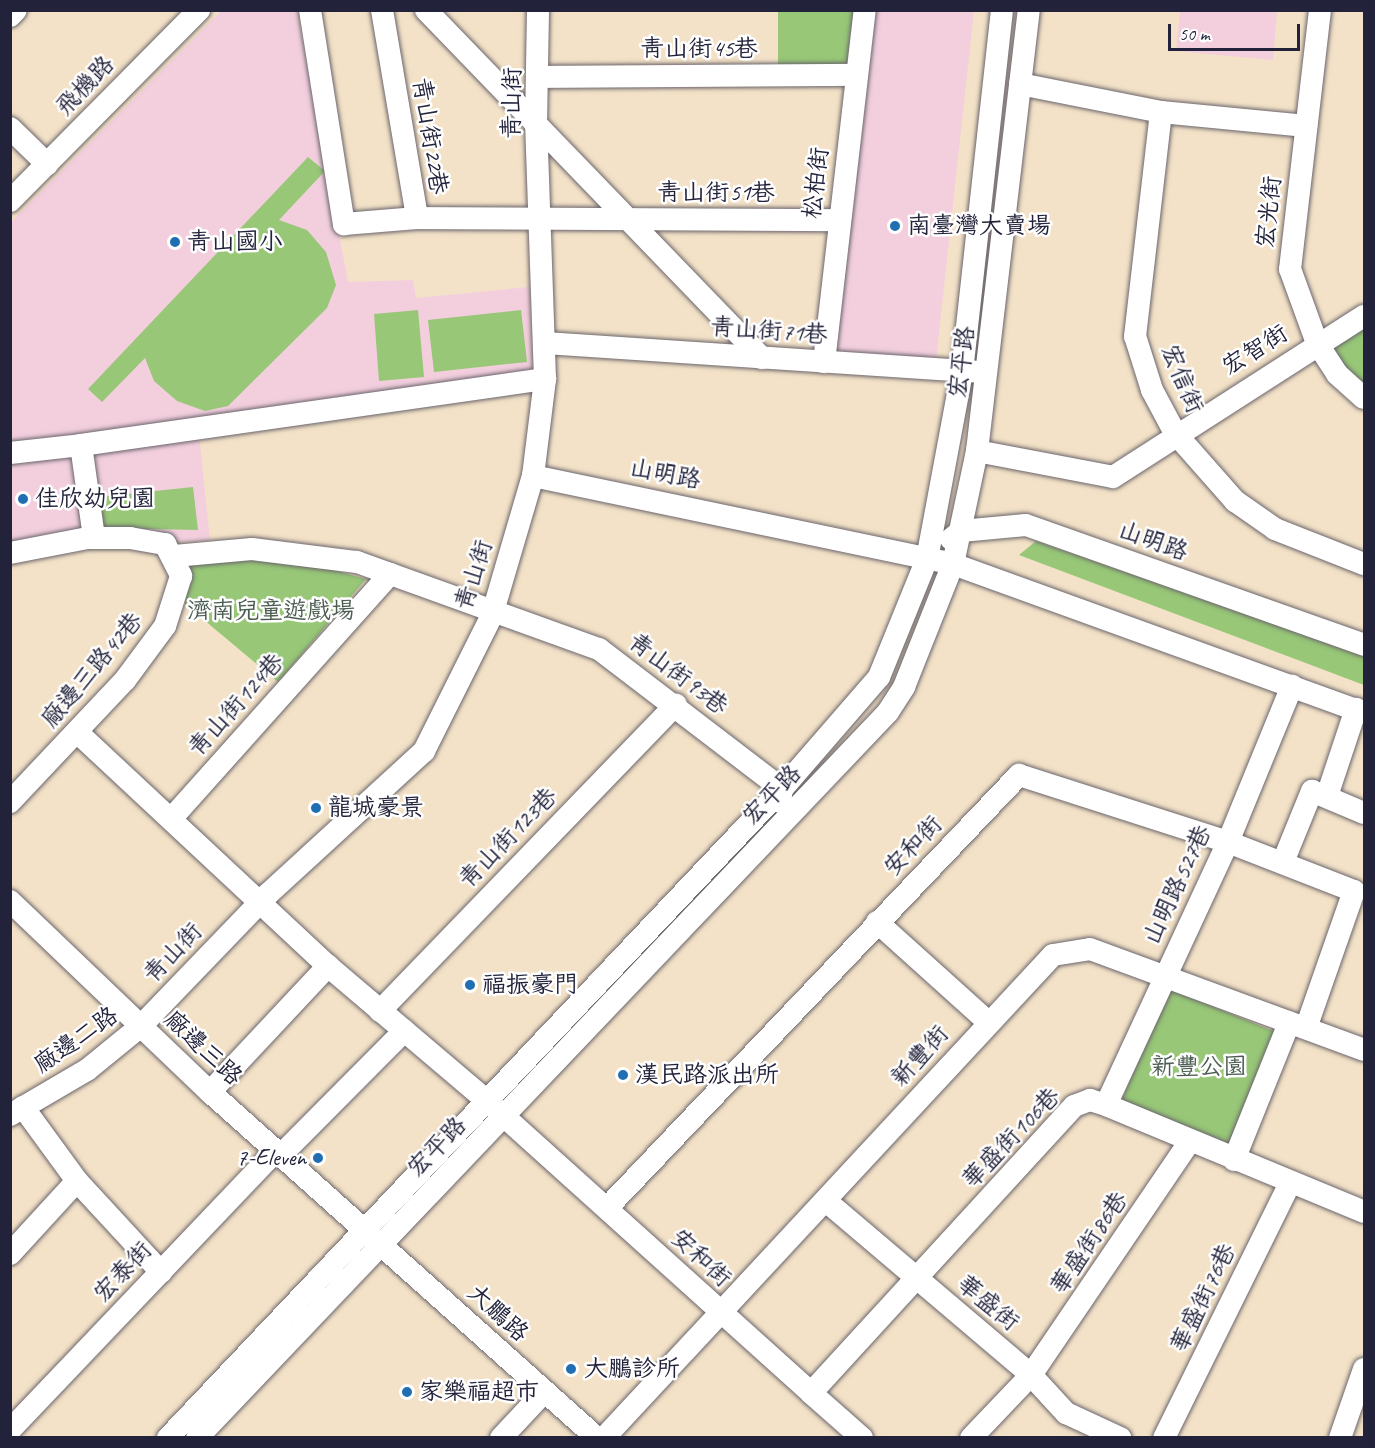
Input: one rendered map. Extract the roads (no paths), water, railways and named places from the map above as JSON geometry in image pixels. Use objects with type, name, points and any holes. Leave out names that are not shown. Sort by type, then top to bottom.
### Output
[{"type":"street","points":[[10,16],[16,10]]},
{"type":"street","name":"飛機路","points":[[15,187],[47,164],[199,10]]},
{"type":"street","points":[[310,10],[344,224],[417,218]]},
{"type":"street","name":"青山街22巷","points":[[382,10],[417,218],[541,218]]},
{"type":"street","points":[[426,10],[629,220]]},
{"type":"street","name":"青山街","points":[[141,1026],[260,902],[424,751],[494,609],[532,476],[545,379],[536,125],[540,77],[538,10]]},
{"type":"street","name":"松柏街","points":[[824,362],[865,10]]},
{"type":"street","name":"宏平路","points":[[496,1108],[782,789],[879,677],[927,559],[962,372],[1002,10]]},
{"type":"street","name":"宏平路","points":[[168,1437],[372,1236],[496,1108],[778,828],[888,712],[904,687],[953,564],[977,451],[989,373],[1029,10]]},
{"type":"street","name":"宏光街","points":[[1320,10],[1290,269],[1317,343],[1337,374],[1365,398]]},
{"type":"street","name":"青山街45巷","points":[[540,77],[857,75]]},
{"type":"street","points":[[1020,84],[1161,112],[1306,126]]},
{"type":"street","name":"宏信街","points":[[1161,112],[1136,336],[1152,390],[1175,433],[1235,501],[1275,529],[1365,564]]},
{"type":"street","points":[[10,128],[47,164]]},
{"type":"street","name":"青山街51巷","points":[[541,218],[839,220]]},
{"type":"street","name":"青山街51巷","points":[[629,220],[762,358]]},
{"type":"street","name":"宏智街","points":[[977,451],[1113,477],[1175,433],[1317,343],[1365,316]]},
{"type":"street","name":"青山街71巷","points":[[545,343],[989,373]]},
{"type":"street","points":[[10,453],[81,445],[545,379]]},
{"type":"street","points":[[81,445],[94,538]]},
{"type":"street","name":"山明路","points":[[532,476],[953,564],[1360,711]]},
{"type":"street","name":"山明路","points":[[961,531],[1026,525],[1365,645]]},
{"type":"street","points":[[927,559],[961,531]]},
{"type":"street","points":[[10,553],[94,538],[165,544],[174,556]]},
{"type":"street","name":"青山街93巷","points":[[174,556],[196,551],[299,551],[390,574],[494,609],[599,649],[676,704],[782,789]]},
{"type":"street","name":"廠邊三路42巷","points":[[10,802],[77,732],[165,626],[181,576],[174,556]]},
{"type":"street","name":"青山街124巷","points":[[171,819],[390,574]]},
{"type":"street","name":"山明路527巷","points":[[1106,1105],[1228,842],[1292,686]]},
{"type":"street","name":"青山街123巷","points":[[380,1011],[676,704]]},
{"type":"street","points":[[1327,796],[1360,711]]},
{"type":"street","points":[[77,732],[328,966],[496,1108],[607,1208]]},
{"type":"street","name":"安和街","points":[[862,1437],[719,1311],[607,1208],[1019,775],[1228,842],[1359,891],[1234,1160]]},
{"type":"street","points":[[778,828],[782,789]]},
{"type":"street","points":[[1283,862],[1311,791],[1365,813]]},
{"type":"street","name":"廠邊三路","points":[[10,901],[210,1092],[372,1236]]},
{"type":"street","points":[[877,922],[987,1021]]},
{"type":"street","name":"新豐街","points":[[604,1437],[719,1311],[826,1201],[987,1021],[1053,955],[1090,949],[1166,974],[1365,1050]]},
{"type":"street","points":[[210,1092],[328,966]]},
{"type":"street","name":"廠邊二路","points":[[17,1111],[87,1070],[141,1026]]},
{"type":"street","name":"宏泰街","points":[[10,1431],[278,1153],[405,1031]]},
{"type":"street","name":"華盛街106巷","points":[[811,1393],[1074,1106],[1090,1100],[1365,1212]]},
{"type":"street","points":[[17,1111],[77,1181],[161,1272]]},
{"type":"street","name":"華盛街86巷","points":[[971,1437],[1031,1375],[1190,1141]]},
{"type":"street","points":[[10,1254],[77,1181]]},
{"type":"street","name":"華盛街76巷","points":[[1164,1437],[1290,1183]]},
{"type":"street","name":"華盛街","points":[[826,1201],[1031,1375],[1066,1413],[1120,1437]]},
{"type":"street","name":"宏平路","points":[[197,1437],[372,1236]]},
{"type":"street","name":"大鵬路","points":[[372,1236],[597,1437]]},
{"type":"street","points":[[1340,1437],[1365,1369]]},
{"type":"street","points":[[501,1437],[545,1391]]},
{"type":"place","name":"南臺灣大賣場","points":[[895,226]]},
{"type":"place","name":"青山國小","points":[[175,242]]},
{"type":"place","name":"佳欣幼兒園","points":[[23,499]]},
{"type":"place","name":"龍城豪景","points":[[316,808]]},
{"type":"place","name":"福振豪門","points":[[470,985]]},
{"type":"place","name":"漢民路派出所","points":[[623,1075]]},
{"type":"place","name":"7-Eleven","points":[[318,1158]]},
{"type":"place","name":"大鵬診所","points":[[571,1369]]},
{"type":"place","name":"家樂福超市","points":[[407,1392]]},
{"type":"park label","name":"濟南兒童遊戲場","points":[[271,611]]},
{"type":"park label","name":"新豐公園","points":[[1199,1067]]}]
